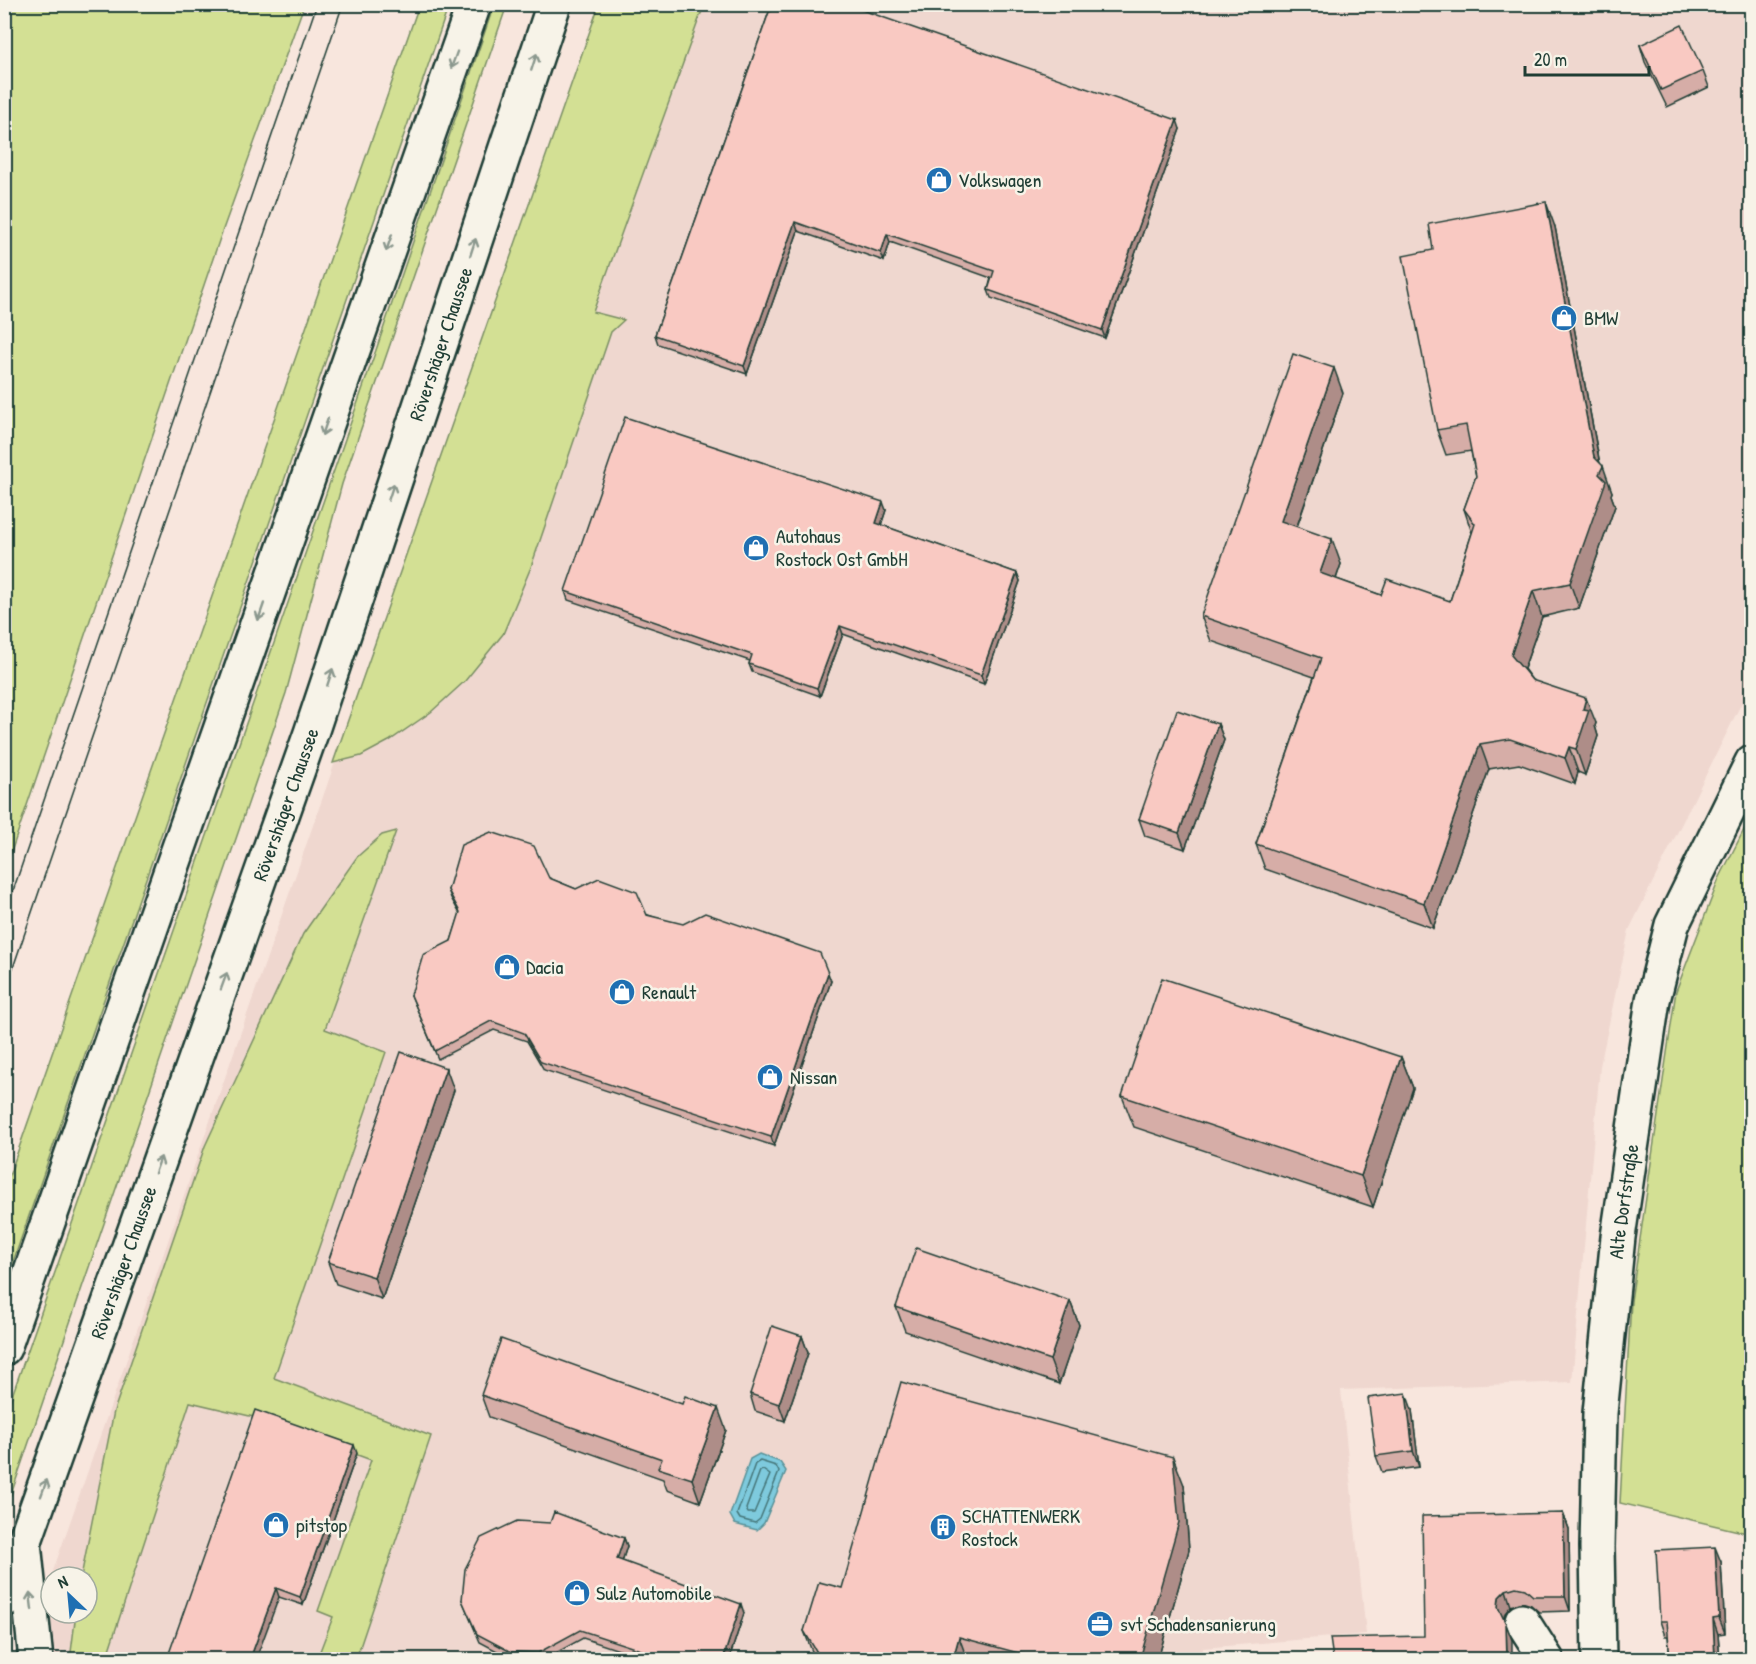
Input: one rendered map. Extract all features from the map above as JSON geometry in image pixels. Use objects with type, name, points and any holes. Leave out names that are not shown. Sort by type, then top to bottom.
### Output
[{"type":"main road","points":[[4,1348],[474,4]]},
{"type":"main road","name":"Rövershäger Chaussee","points":[[4,1600],[312,733],[554,4]]},
{"type":"main road","name":"Alte Dorfstraße","points":[[1599,1659],[1597,1547],[1600,1413],[1618,1238],[1653,1000],[1672,925],[1752,762]]},
{"type":"main road","points":[[24,1543],[36,1659]]},
{"type":"main road","points":[[1522,1621],[1546,1659]]},
{"type":"shaded area","points":[[599,5],[1751,5],[1751,684],[1629,930],[1600,1066],[1572,1382],[1341,1390],[1366,1634],[1203,1648],[1202,1660],[22,1660],[39,1611],[39,1625],[99,1625],[99,1565],[55,1565]]},
{"type":"green space","points":[[5,4],[304,5],[221,235],[5,870]]},
{"type":"green space","points":[[419,5],[449,5],[5,1285],[5,1188]]},
{"type":"green space","points":[[494,5],[507,5],[342,484],[286,693],[5,1512],[5,1416]]},
{"type":"green space","points":[[599,5],[704,5],[593,312],[624,320],[611,332],[531,567],[503,634],[465,681],[431,712],[389,741],[361,756],[333,763]]},
{"type":"green space","points":[[1751,816],[1752,1534],[1620,1503],[1631,1301],[1676,991],[1719,879]]},
{"type":"green space","points":[[396,831],[325,1029],[386,1052],[274,1378],[431,1436],[356,1659],[317,1659],[333,1617],[318,1611],[371,1460],[258,1418],[190,1402],[106,1659],[70,1660],[74,1625],[99,1625],[99,1565],[83,1565],[114,1411],[205,1146],[303,934],[357,857],[382,835]]},
{"type":"water","points":[[759,1454],[780,1462],[786,1471],[764,1523],[757,1530],[735,1524],[730,1515],[750,1459]]},
{"type":"building","name":"Volkswagen","points":[[785,4],[845,4],[1177,120],[1102,330],[988,290],[994,271],[887,234],[881,253],[795,222],[744,366],[655,335],[769,12]]},
{"type":"building","points":[[1682,25],[1703,71],[1661,90],[1640,45]]},
{"type":"building","points":[[1546,202],[1594,457],[1603,466],[1599,474],[1606,481],[1570,583],[1533,591],[1511,655],[1532,680],[1586,698],[1583,709],[1589,710],[1576,749],[1569,747],[1565,758],[1510,739],[1480,744],[1424,903],[1256,844],[1321,658],[1201,616],[1293,354],[1334,368],[1281,521],[1332,539],[1320,573],[1381,595],[1387,579],[1450,601],[1475,524],[1464,509],[1476,476],[1466,425],[1437,430],[1403,256],[1433,250],[1429,224]]},
{"type":"building","name":"Autohaus Rostock Ost GmbH","points":[[625,417],[883,502],[876,523],[1017,573],[981,675],[840,626],[817,688],[749,664],[752,655],[565,591]]},
{"type":"building","points":[[1177,710],[1218,724],[1179,833],[1139,819]]},
{"type":"building","name":"Renault","points":[[491,832],[534,846],[549,878],[576,889],[599,878],[637,892],[647,915],[683,924],[705,913],[820,953],[828,973],[771,1137],[541,1062],[524,1033],[491,1021],[435,1051],[411,995],[423,955],[451,941],[460,912],[448,890],[461,845]]},
{"type":"building","points":[[1162,978],[1401,1057],[1361,1176],[1122,1096]]},
{"type":"building","points":[[401,1052],[446,1068],[374,1277],[328,1262]]},
{"type":"building","points":[[916,1248],[1070,1301],[1050,1360],[896,1307]]},
{"type":"building","points":[[772,1326],[802,1336],[779,1404],[750,1394]]},
{"type":"building","points":[[501,1339],[682,1404],[685,1396],[718,1408],[692,1479],[658,1468],[662,1459],[481,1395]]},
{"type":"building","points":[[901,1382],[1173,1457],[1179,1522],[1140,1659],[1041,1659],[959,1637],[953,1659],[926,1654],[924,1659],[821,1659],[804,1631],[819,1582],[842,1588]]},
{"type":"building","points":[[1406,1393],[1413,1451],[1376,1456],[1368,1398]]},
{"type":"building","name":"pitstop","points":[[255,1410],[354,1445],[300,1597],[276,1588],[250,1659],[167,1659]]},
{"type":"building","name":"Sulz Automobile","points":[[554,1512],[624,1538],[617,1559],[741,1604],[723,1659],[668,1659],[580,1630],[538,1653],[511,1652],[477,1634],[462,1600],[465,1569],[481,1538],[517,1521],[550,1523]]},
{"type":"building","points":[[1563,1513],[1565,1596],[1533,1596],[1525,1589],[1516,1587],[1506,1590],[1499,1597],[1498,1607],[1506,1624],[1507,1659],[1333,1659],[1330,1638],[1424,1636],[1422,1516]]},
{"type":"building","points":[[1715,1547],[1719,1618],[1713,1619],[1715,1659],[1670,1659],[1667,1621],[1660,1621],[1656,1550]]},
{"type":"tram line","points":[[4,917],[317,4]]},
{"type":"tram line","points":[[4,994],[343,4]]},
{"type":"place","name":"Volkswagen","points":[[939,180]]},
{"type":"place","name":"BMW","points":[[1564,318]]},
{"type":"place","name":"Autohaus Rostock Ost GmbH","points":[[756,548]]},
{"type":"place","name":"Dacia","points":[[507,967]]},
{"type":"place","name":"Renault","points":[[622,992]]},
{"type":"place","name":"Nissan","points":[[770,1077]]},
{"type":"place","name":"pitstop","points":[[276,1525]]},
{"type":"place","name":"SCHATTENWERK Rostock","points":[[943,1527]]},
{"type":"place","name":"Sulz Automobile","points":[[577,1593]]},
{"type":"place","name":"svt Schadensanierung","points":[[1100,1624]]}]
